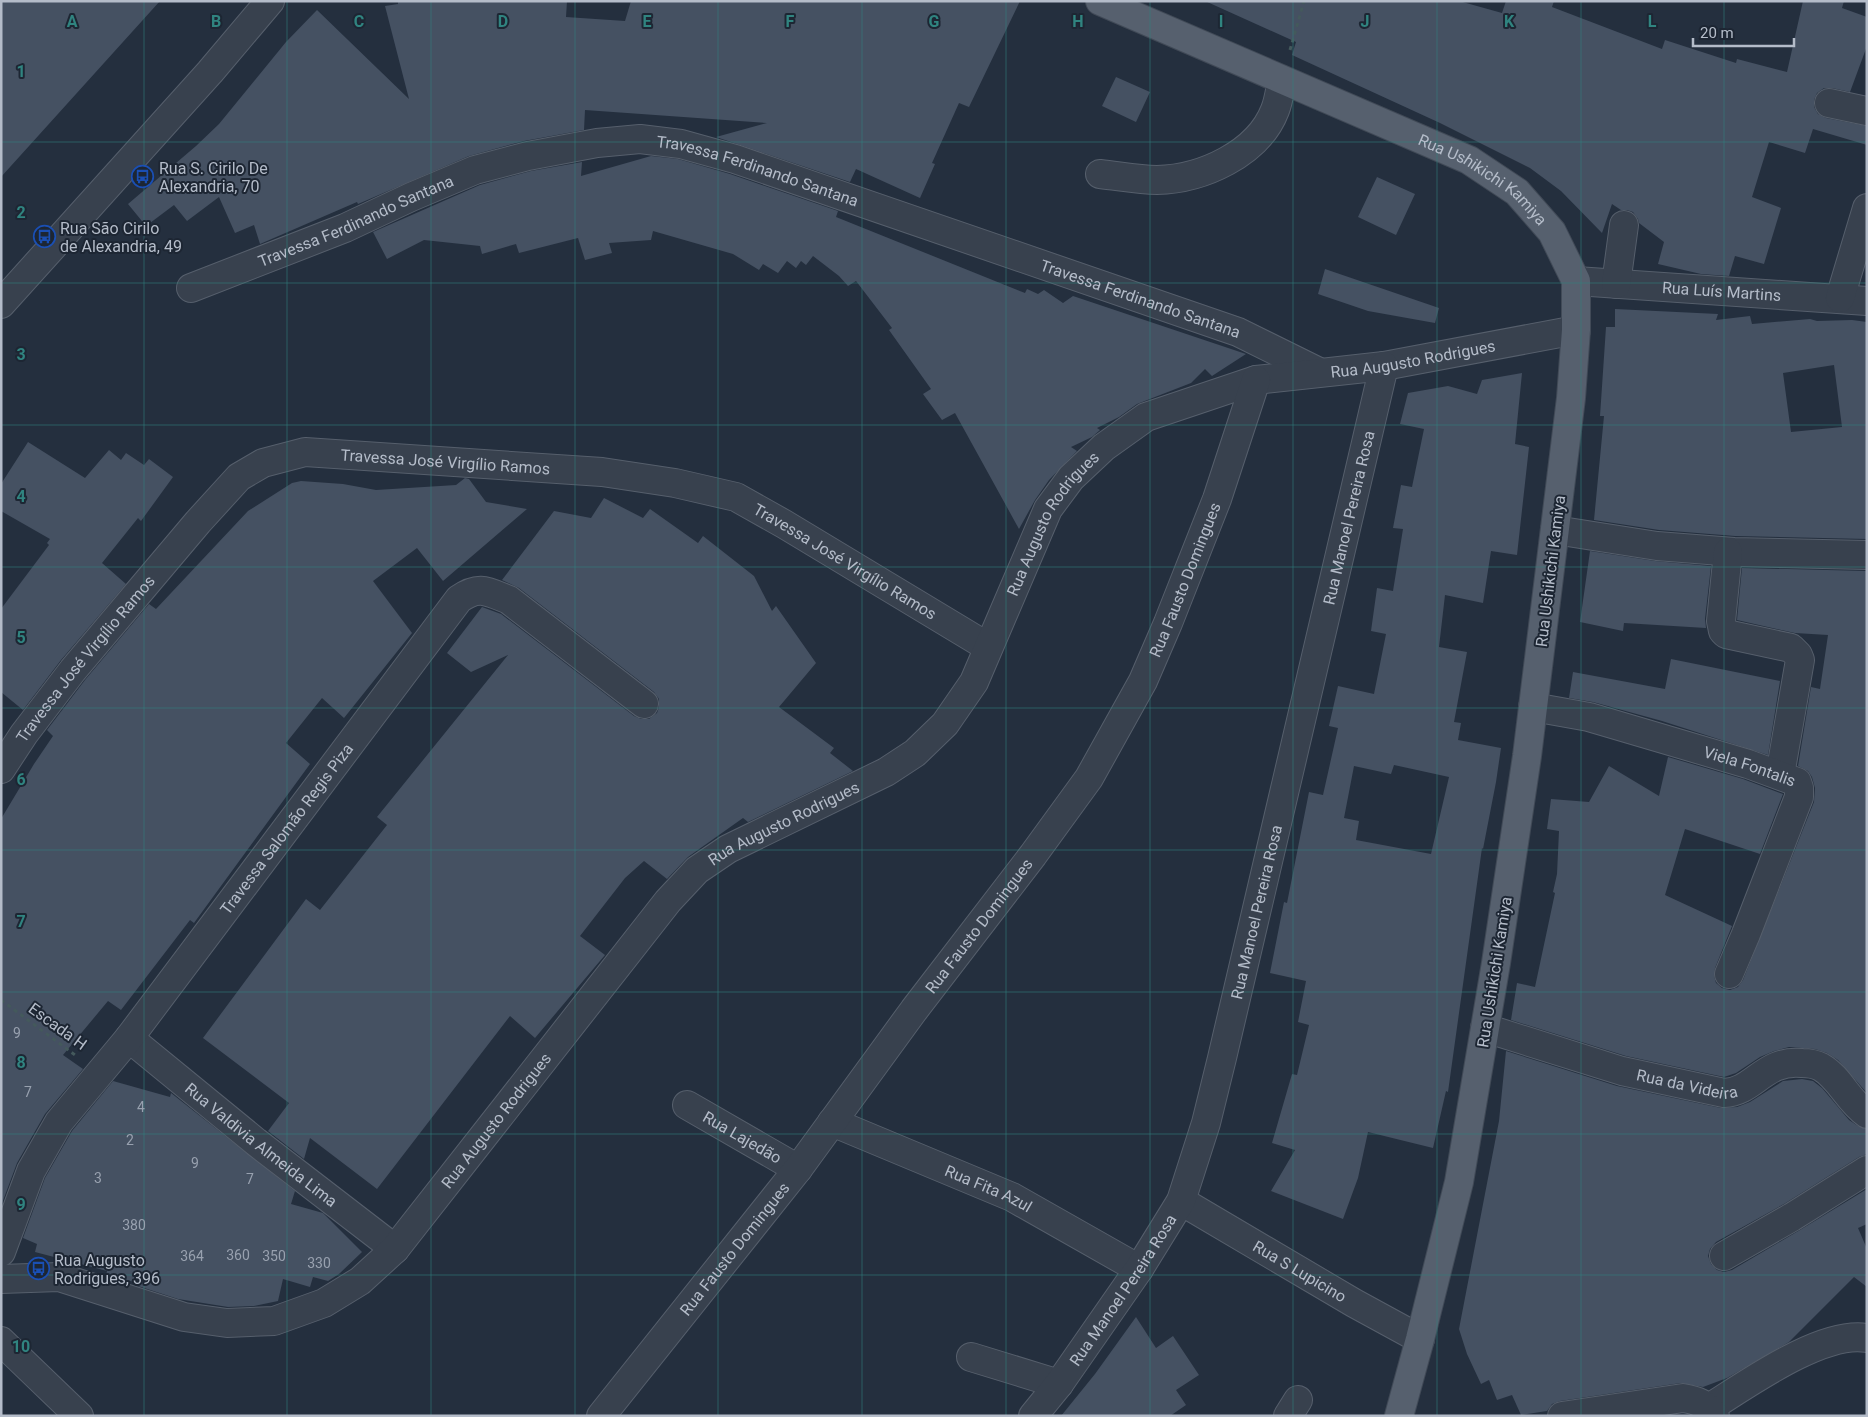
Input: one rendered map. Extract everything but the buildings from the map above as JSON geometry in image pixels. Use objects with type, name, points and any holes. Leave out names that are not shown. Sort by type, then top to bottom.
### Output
[{"type":"main road","name":"Rua Ushikichi Kamiya","points":[[1100,1],[1469,160],[1517,192],[1552,232],[1576,281],[1576,330],[1571,398],[1519,817],[1459,1182],[1399,1416]]},
{"type":"street","points":[[1,304],[11,278],[210,72],[270,1]]},
{"type":"street","points":[[1100,174],[1157,180],[1198,174],[1232,159],[1259,137],[1275,110],[1282,80]]},
{"type":"street","points":[[1829,103],[1867,111]]},
{"type":"street","name":"Travessa Ferdinando Santana","points":[[191,288],[345,228],[475,170],[528,156],[588,144],[640,139],[681,144],[735,159],[1238,332],[1319,372]]},
{"type":"street","points":[[1854,299],[1867,208]]},
{"type":"street","points":[[1616,284],[1624,225]]},
{"type":"street","name":"Rua Luís Martins","points":[[1576,281],[1854,299]]},
{"type":"street","name":"Rua Augusto Rodrigues","points":[[1,1279],[58,1277],[184,1318],[227,1323],[274,1321],[324,1303],[360,1281],[395,1249],[662,908],[697,870],[728,849],[886,772],[915,753],[945,724],[974,682],[1048,509],[1071,478],[1104,447],[1146,417],[1256,380],[1384,366],[1576,330]]},
{"type":"street","name":"Rua Manoel Pereira Rosa","points":[[1033,1416],[1059,1384],[1139,1269],[1181,1201],[1206,1123],[1222,1058],[1384,366]]},
{"type":"street","name":"Rua Fausto Domingues","points":[[601,1416],[798,1169],[914,1010],[1033,855],[1089,778],[1143,681],[1168,623],[1217,499],[1256,380]]},
{"type":"street","name":"Travessa José Virgílio Ramos","points":[[1,768],[24,734],[73,670],[198,522],[239,477],[263,463],[304,452],[602,472],[675,483],[736,497],[784,524],[988,648]]},
{"type":"street","points":[[1554,530],[1657,546],[1728,552],[1867,555]]},
{"type":"street","points":[[1728,552],[1721,621],[1723,632],[1791,648],[1800,660],[1780,774]]},
{"type":"street","name":"Travessa Salomão Regis Piza","points":[[1,1252],[31,1171],[59,1122],[129,1038],[459,599],[471,591],[485,590],[509,600],[644,704]]},
{"type":"street","name":"Viela Fontalis","points":[[1533,707],[1589,717],[1780,774],[1797,782],[1800,788],[1799,797],[1729,974]]},
{"type":"street","name":"Rua da Videira","points":[[1485,1028],[1622,1071],[1724,1093],[1738,1090],[1768,1070],[1788,1062],[1819,1066],[1830,1074],[1850,1099],[1867,1114]]},
{"type":"street","name":"Rua Valdivia Almeida Lima","points":[[129,1038],[256,1142],[395,1249]]},
{"type":"street","name":"Rua Lajedão","points":[[687,1105],[798,1169]]},
{"type":"street","name":"Rua Fita Azul","points":[[832,1122],[1012,1197],[1139,1269]]},
{"type":"street","points":[[1724,1256],[1792,1217],[1867,1170]]},
{"type":"street","name":"Rua S Lupicino","points":[[1181,1201],[1354,1303],[1420,1339]]},
{"type":"street","points":[[1562,1416],[1683,1398],[1695,1400],[1712,1412],[1780,1365],[1809,1350],[1836,1340],[1867,1338]]},
{"type":"street","points":[[1,1341],[79,1416]]},
{"type":"street","points":[[971,1357],[1059,1384]]},
{"type":"path","points":[[1282,80],[1304,1]]},
{"type":"path","name":"Escada H","points":[[1,1000],[100,1073]]},
{"type":"place","name":"Rua S. Cirilo De Alexandria, 70","points":[[143,177]]},
{"type":"place","name":"Rua São Cirilo de Alexandria, 49","points":[[44,237]]},
{"type":"place","name":"Rua Augusto Rodrigues, 396","points":[[38,1269]]}]
